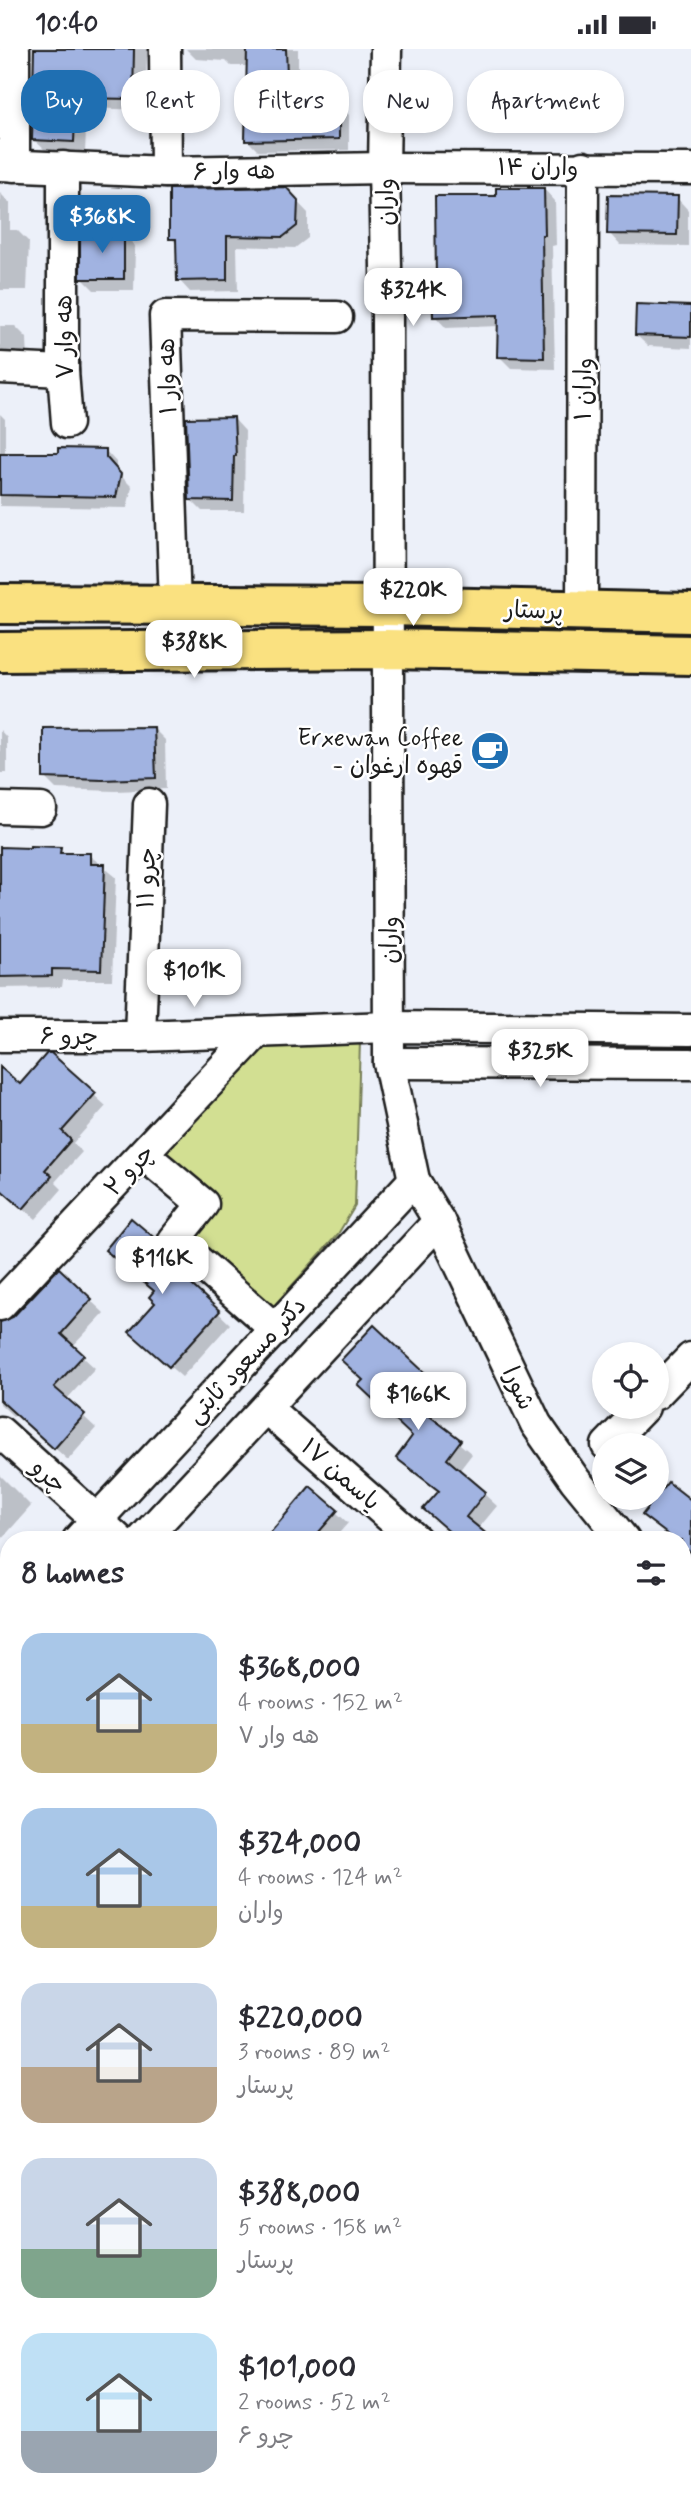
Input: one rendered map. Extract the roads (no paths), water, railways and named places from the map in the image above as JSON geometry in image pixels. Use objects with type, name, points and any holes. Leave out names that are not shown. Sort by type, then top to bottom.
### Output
[{"type":"main road","name":"پرستار","points":[[0,604],[388,606],[691,613]]},
{"type":"main road","name":"پرستار","points":[[0,652],[387,649],[691,655]]},
{"type":"street","points":[[7,165],[14,49]]},
{"type":"street","points":[[165,49],[166,172]]},
{"type":"street","name":"واران","points":[[386,49],[384,168],[388,606]]},
{"type":"street","name":"هه وار ۶","points":[[7,165],[166,172],[384,168]]},
{"type":"street","name":"هه وار ۷","points":[[63,167],[63,371],[67,423]]},
{"type":"street","name":"واران ۱","points":[[582,612],[583,167]]},
{"type":"street","name":"واران ۱۴","points":[[384,168],[691,169]]},
{"type":"street","name":"هه وار ۱","points":[[175,606],[166,316],[337,317]]},
{"type":"street","points":[[0,368],[63,371]]},
{"type":"street","points":[[387,649],[388,606]]},
{"type":"street","name":"واران","points":[[387,649],[388,1063],[414,1180],[439,1221]]},
{"type":"street","name":"چرو ۱۱","points":[[140,1036],[149,804]]},
{"type":"street","points":[[0,808],[41,809]]},
{"type":"street","name":"چرو ۶","points":[[0,1035],[140,1036],[389,1027],[691,1030]]},
{"type":"street","name":"چرو ۲","points":[[0,1305],[256,1033]]},
{"type":"street","points":[[388,1063],[691,1064]]},
{"type":"street","points":[[143,1154],[203,1204],[174,1240],[275,1329]]},
{"type":"street","name":"دکتر مسعود ثابتی","points":[[88,1529],[414,1180]]},
{"type":"street","name":"دکتر مسعود ثابتی","points":[[150,1531],[439,1221]]},
{"type":"street","name":"شورا","points":[[439,1221],[536,1424],[575,1481],[617,1531]]},
{"type":"street","points":[[669,1381],[691,1358]]},
{"type":"street","name":"یاسمن ۱۷","points":[[266,1408],[406,1531]]},
{"type":"street","points":[[619,1433],[632,1419]]},
{"type":"street","name":"چرو","points":[[0,1432],[88,1529]]},
{"type":"street","points":[[575,1481],[592,1462]]},
{"type":"place","name":"Erxewan Coffee - قهوه ارغوان","points":[[490,751]]}]
